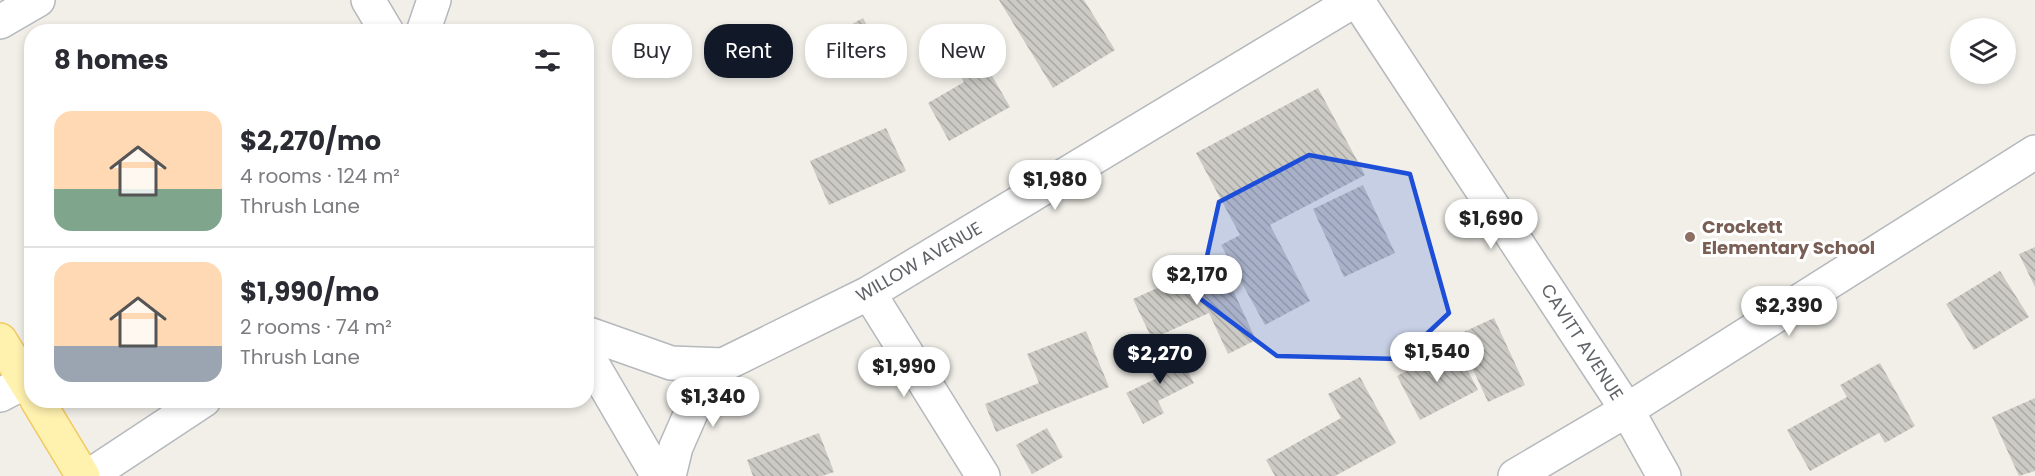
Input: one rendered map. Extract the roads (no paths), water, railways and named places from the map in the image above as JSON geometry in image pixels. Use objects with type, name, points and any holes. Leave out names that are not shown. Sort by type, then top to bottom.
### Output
[{"type":"main road","points":[[0,340],[23,392]]},
{"type":"main road","points":[[34,408],[82,476]]},
{"type":"street","points":[[368,0],[382,24]]},
{"type":"street","points":[[426,24],[434,0]]},
{"type":"street","name":"WILLOW AVENUE","points":[[594,336],[671,363],[723,365],[869,293],[1356,0]]},
{"type":"street","name":"CAVITT AVENUE","points":[[1356,0],[1627,410],[1664,476]]},
{"type":"street","points":[[1515,476],[1627,410],[2035,152]]},
{"type":"street","points":[[869,293],[983,476]]},
{"type":"street","name":"WILLOW AVENUE","points":[[669,476],[676,447],[694,406],[723,365]]},
{"type":"street","points":[[594,367],[658,476]]},
{"type":"street","points":[[89,476],[192,408]]},
{"type":"place","name":"Crockett Elementary School","points":[[1690,237]]}]
